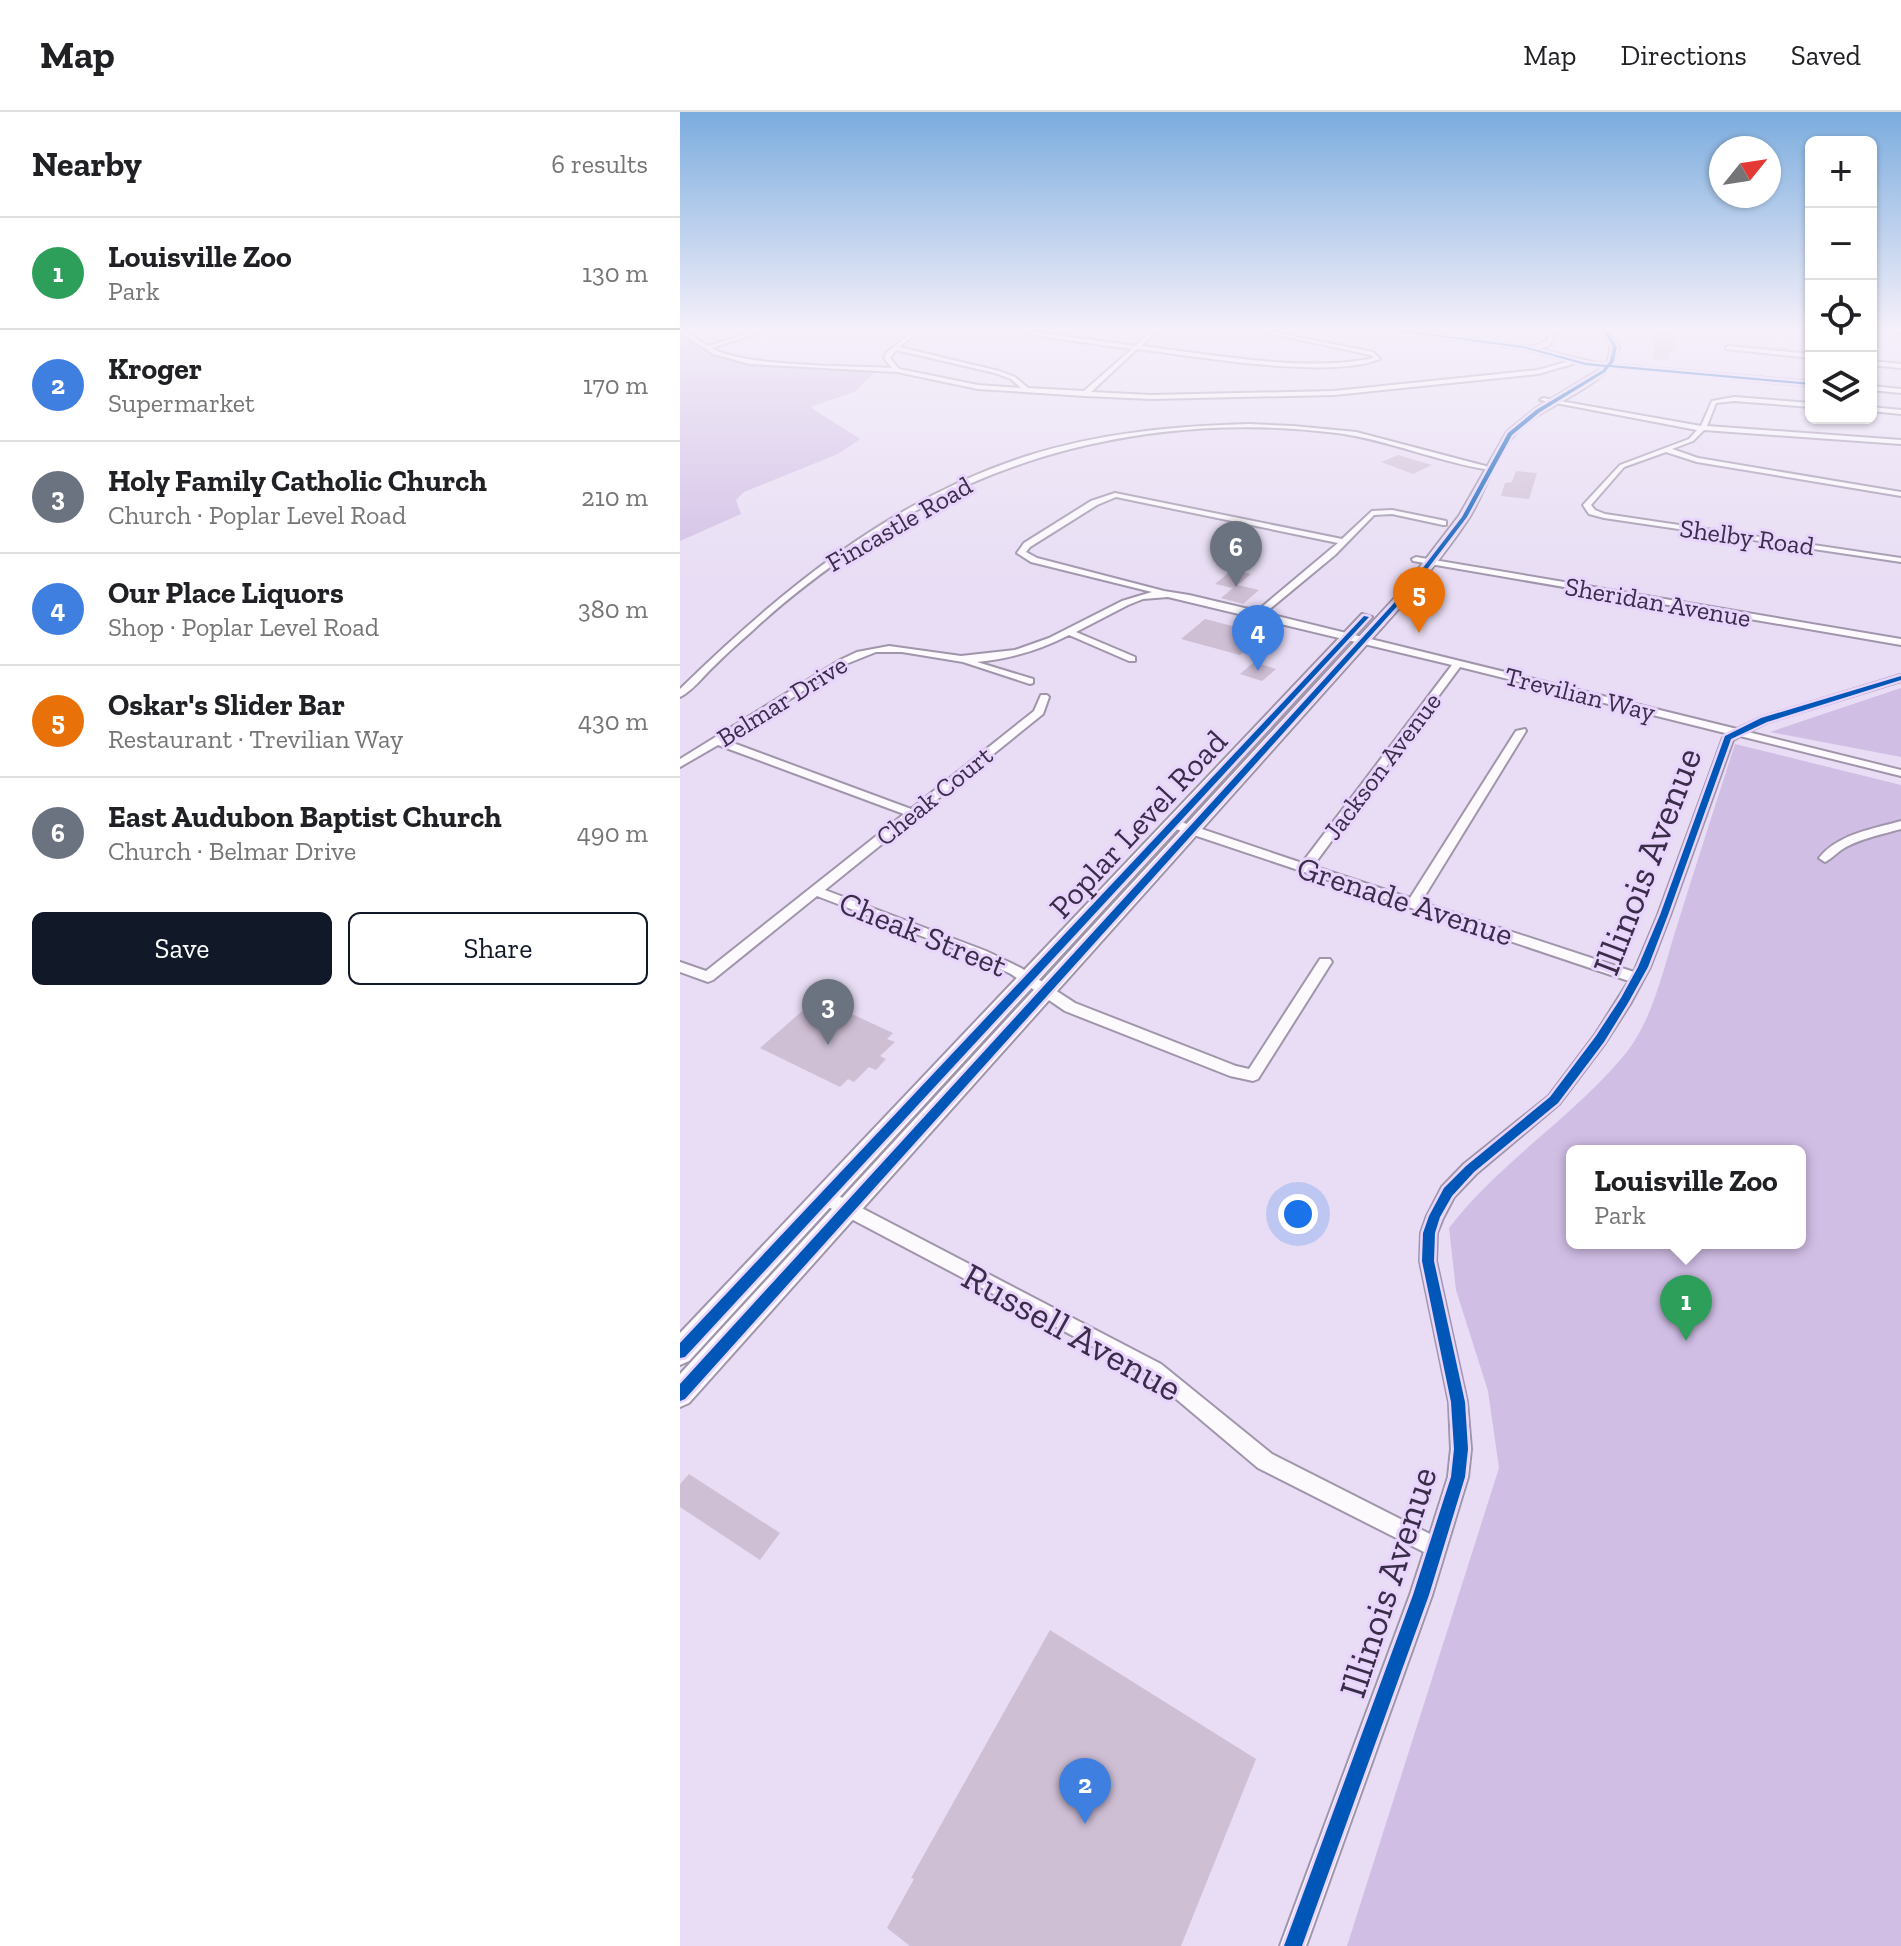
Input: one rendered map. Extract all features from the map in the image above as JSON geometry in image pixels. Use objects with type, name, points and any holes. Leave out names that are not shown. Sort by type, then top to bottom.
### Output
[{"type":"main road","name":"Poplar Level Road","points":[[1424,560],[1443,523],[1483,467],[1510,434],[1535,413]]},
{"type":"main road","name":"Poplar Level Road","points":[[682,1389],[1192,831],[1464,517],[1483,467]]},
{"type":"main road","name":"Poplar Level Road","points":[[680,1352],[1174,824],[1356,639]]},
{"type":"street","points":[[1613,413],[1700,428],[1901,442]]},
{"type":"street","points":[[1668,450],[1691,440],[1707,413]]},
{"type":"street","name":"Fincastle Road","points":[[680,694],[770,609],[852,548],[954,488],[1048,453],[1173,432],[1286,428],[1364,436],[1483,467]]},
{"type":"street","points":[[1668,450],[1711,463],[1901,494]]},
{"type":"street","name":"Shelby Road","points":[[1668,450],[1622,466],[1587,503],[1594,513],[1901,560]]},
{"type":"street","points":[[1168,594],[1034,560],[1022,555],[1022,551],[1094,503],[1115,495],[1341,541]]},
{"type":"street","points":[[1259,614],[1375,512],[1392,512],[1443,523]]},
{"type":"street","name":"Sheridan Avenue","points":[[1424,560],[1901,642]]},
{"type":"street","name":"Belmar Drive","points":[[683,758],[717,741],[863,652],[898,648],[960,659],[1021,652],[1072,633],[1142,598],[1168,594],[1356,639]]},
{"type":"street","points":[[1072,633],[1132,659]]},
{"type":"street","name":"Trevilian Way","points":[[1356,639],[1901,773]]},
{"type":"street","points":[[960,659],[1030,681]]},
{"type":"street","name":"Jackson Avenue","points":[[1304,869],[1458,663]]},
{"type":"street","name":"Illinois Avenue","points":[[1293,1946],[1453,1498],[1461,1449],[1458,1402],[1428,1261],[1429,1233],[1435,1216],[1448,1192],[1470,1169],[1554,1100],[1600,1039],[1636,978],[1664,915],[1723,745],[1734,733],[1901,678]]},
{"type":"street","name":"Cheak Court","points":[[680,967],[708,977],[1039,712],[1044,697]]},
{"type":"street","points":[[1413,904],[1521,731]]},
{"type":"street","points":[[717,741],[911,813]]},
{"type":"street","points":[[1859,763],[1901,784]]},
{"type":"street","name":"Trevilian Way","points":[[1859,763],[1901,765]]},
{"type":"street","name":"Grenade Avenue","points":[[1174,824],[1636,978]]},
{"type":"street","points":[[1825,858],[1831,850],[1864,835],[1901,825]]},
{"type":"street","name":"Cheak Street","points":[[816,891],[981,954],[1016,971],[1070,1007],[1235,1072],[1253,1075],[1325,962]]},
{"type":"street","name":"Russell Avenue","points":[[825,1197],[1155,1370],[1265,1461],[1437,1548]]},
{"type":"shaded area","points":[[680,413],[819,413],[860,439],[838,454],[744,492],[736,500],[741,514],[680,541]]},
{"type":"shaded area","points":[[1901,688],[1901,757],[1770,732]]},
{"type":"shaded area","points":[[1735,744],[1901,785],[1901,1946],[1347,1946],[1499,1468],[1488,1391],[1456,1290],[1449,1228],[1491,1182],[1583,1098],[1626,1053],[1643,1025],[1656,994]]},
{"type":"building","points":[[1398,455],[1432,465],[1413,474],[1381,462]]},
{"type":"building","points":[[1516,471],[1537,473],[1529,499],[1501,496],[1505,483],[1512,482]]},
{"type":"building","points":[[1232,570],[1251,574],[1238,585],[1259,590],[1243,604],[1221,598],[1233,588],[1215,584]]},
{"type":"building","points":[[1205,619],[1264,634],[1240,655],[1181,639]]},
{"type":"building","points":[[1254,662],[1276,669],[1262,681],[1240,674]]},
{"type":"building","points":[[817,998],[893,1033],[887,1039],[895,1042],[880,1056],[886,1059],[876,1070],[869,1067],[854,1082],[848,1079],[840,1087],[760,1048]]},
{"type":"building","points":[[689,1474],[780,1533],[760,1560],[680,1507],[680,1484]]},
{"type":"building","points":[[1050,1630],[1256,1759],[1181,1946],[910,1946],[887,1928],[914,1879],[911,1878]]},
{"type":"cycle path","points":[[680,1394],[1407,592],[1464,517],[1510,434],[1536,413]]},
{"type":"cycle path","points":[[680,1352],[1366,617]]},
{"type":"cycle path","points":[[1293,1946],[1421,1595],[1458,1477],[1461,1449],[1458,1402],[1428,1261],[1429,1233],[1435,1216],[1448,1192],[1470,1169],[1554,1100],[1625,1000],[1643,967],[1664,915],[1728,738],[1764,720],[1901,678]]},
{"type":"place","name":"East Audubon Baptist Church","points":[[1236,587]]},
{"type":"place","name":"Oskar's Slider Bar","points":[[1419,633]]},
{"type":"place","name":"Our Place Liquors","points":[[1258,671]]},
{"type":"place","name":"Holy Family Catholic Church","points":[[828,1045]]},
{"type":"place","name":"Louisville Zoo","points":[[1686,1341]]},
{"type":"place","name":"Kroger","points":[[1085,1824]]}]
